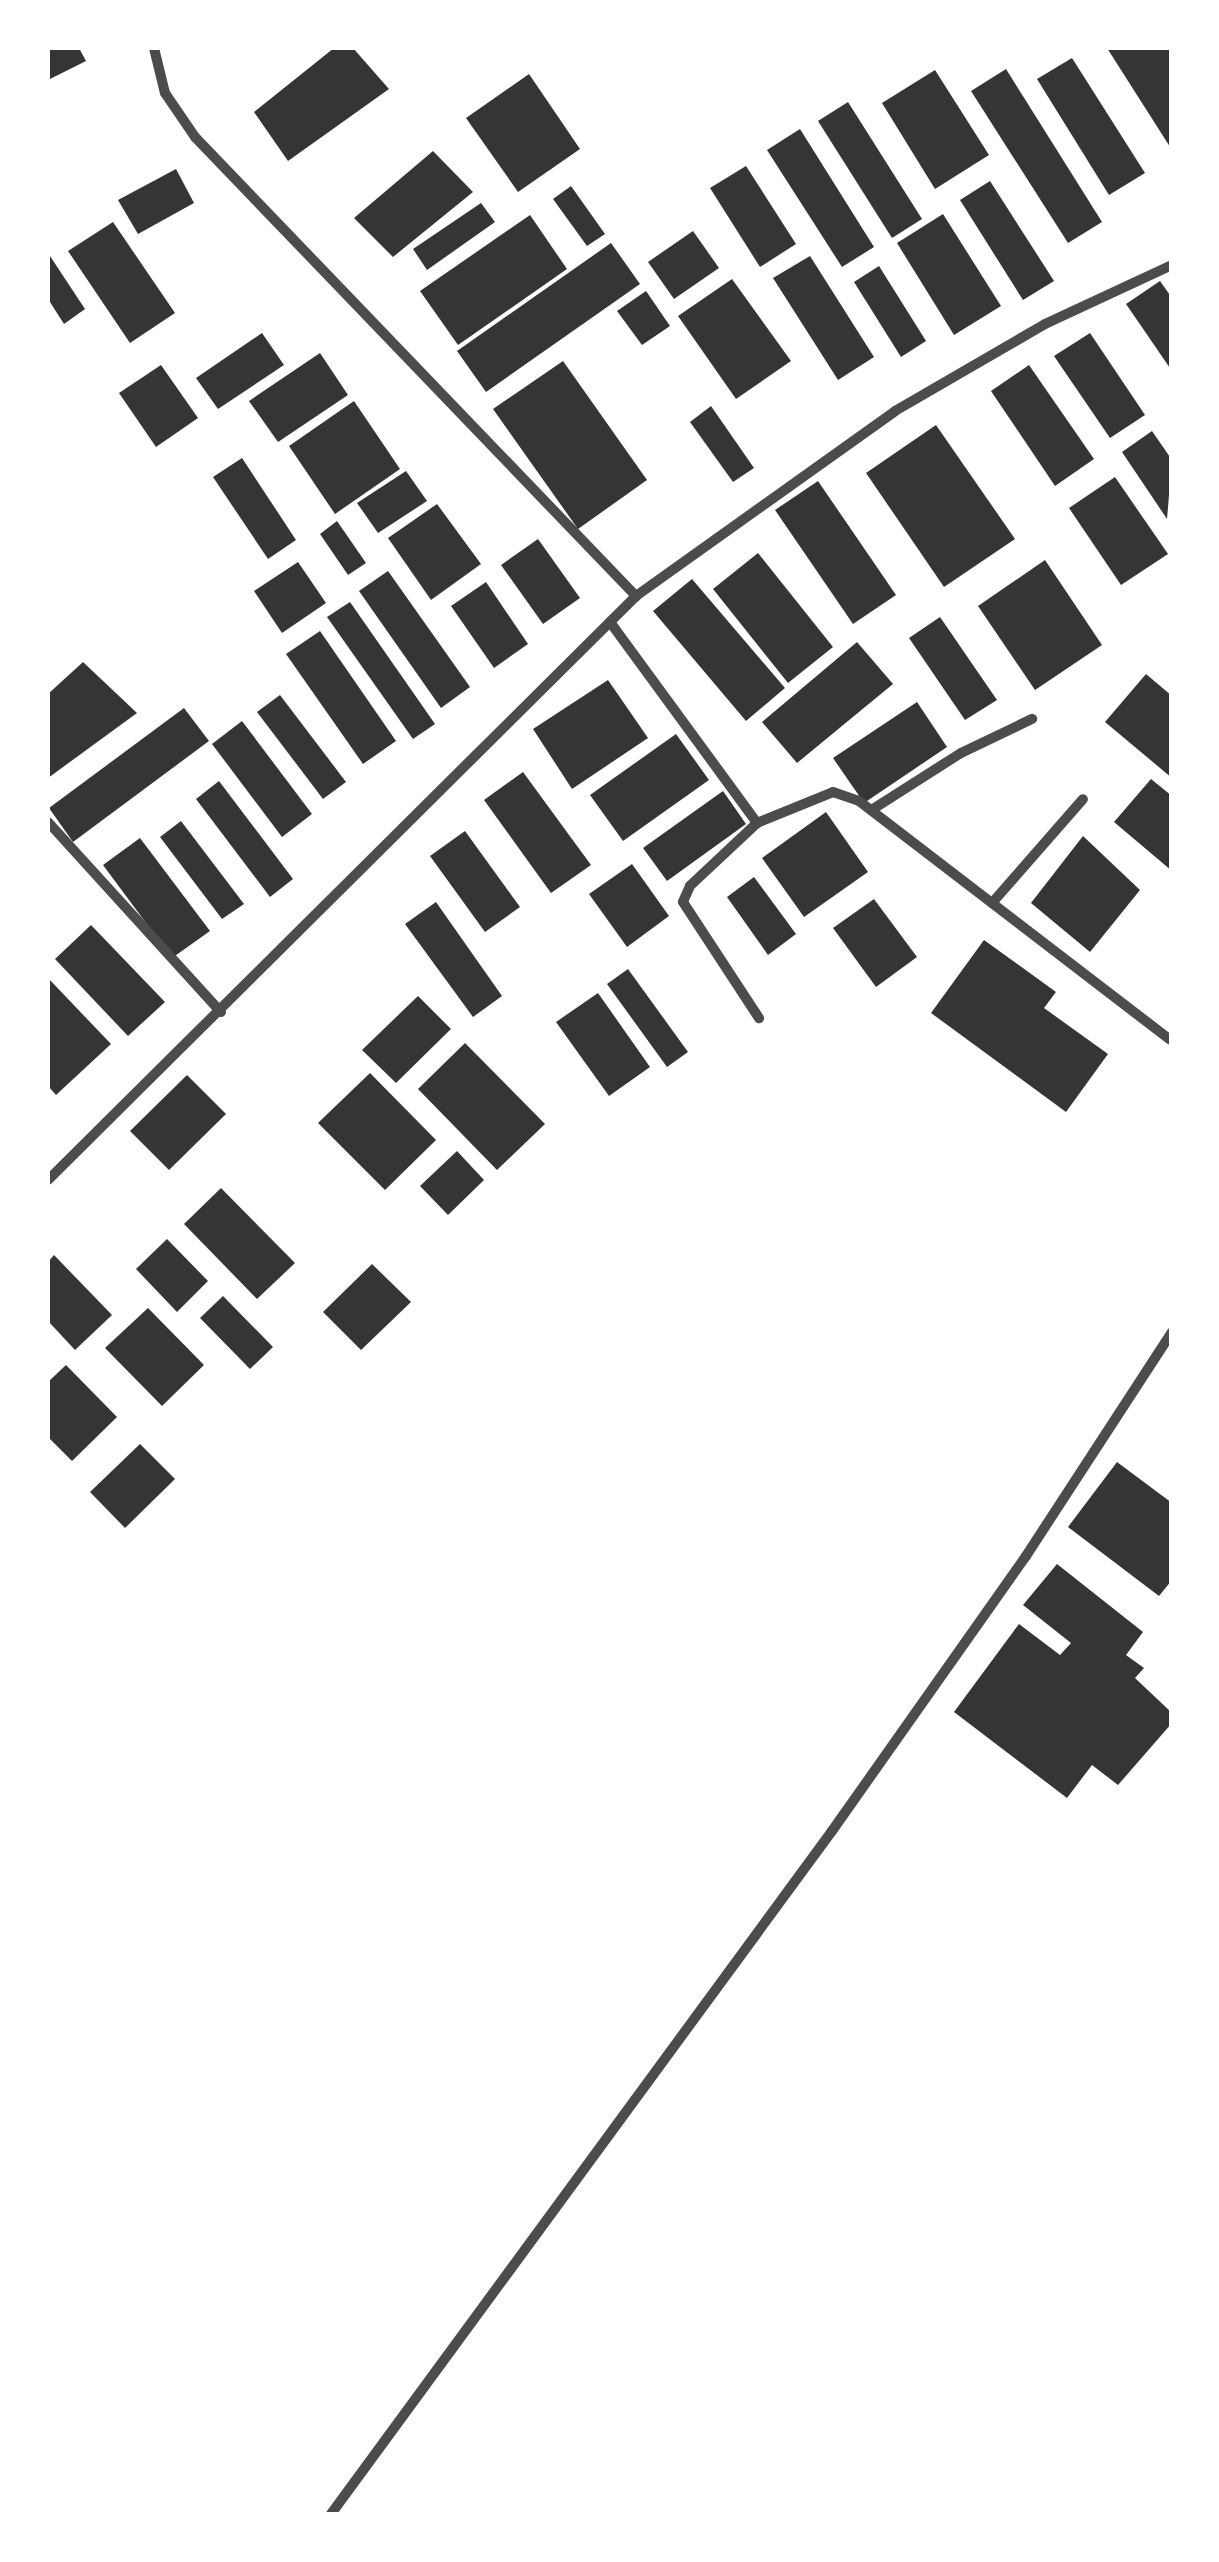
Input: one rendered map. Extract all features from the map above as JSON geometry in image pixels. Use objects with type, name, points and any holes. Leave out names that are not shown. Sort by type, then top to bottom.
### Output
[{"type":"street","points":[[154,48],[165,93],[195,137],[636,596]]},
{"type":"street","points":[[48,1180],[636,596],[895,410],[1045,324],[1172,265]]},
{"type":"street","points":[[610,622],[757,823]]},
{"type":"street","points":[[873,810],[962,753],[1032,720]]},
{"type":"street","points":[[758,1018],[683,902],[690,886],[757,823],[833,792],[873,810],[1171,1039]]},
{"type":"street","points":[[992,903],[1082,800]]},
{"type":"street","points":[[48,822],[221,1012]]},
{"type":"street","points":[[331,2514],[832,1831],[1026,1556],[1172,1332]]},
{"type":"building","points":[[48,48],[79,48],[86,61],[48,80]]},
{"type":"building","points":[[334,48],[353,48],[389,89],[288,161],[254,112]]},
{"type":"building","points":[[1107,48],[1172,48],[1172,150]]},
{"type":"building","points":[[1072,58],[1145,173],[1109,195],[1037,79]]},
{"type":"building","points":[[1006,69],[1102,222],[1068,243],[971,91]]},
{"type":"building","points":[[935,70],[989,155],[935,189],[882,103]]},
{"type":"building","points":[[529,74],[580,149],[518,192],[466,118]]},
{"type":"building","points":[[848,102],[922,219],[892,238],[818,121]]},
{"type":"building","points":[[800,129],[874,247],[842,267],[767,150]]},
{"type":"building","points":[[433,151],[473,192],[393,257],[354,218]]},
{"type":"building","points":[[746,166],[796,244],[760,267],[710,188]]},
{"type":"building","points":[[176,169],[194,203],[138,234],[118,200]]},
{"type":"building","points":[[990,181],[1054,281],[1023,300],[960,200]]},
{"type":"building","points":[[571,186],[605,234],[587,246],[553,199]]},
{"type":"building","points":[[481,203],[495,222],[427,270],[413,249]]},
{"type":"building","points":[[943,214],[1001,306],[954,335],[897,243]]},
{"type":"building","points":[[530,215],[567,269],[458,345],[420,291]]},
{"type":"building","points":[[113,222],[175,313],[130,343],[68,251]]},
{"type":"building","points":[[693,231],[719,268],[674,299],[648,262]]},
{"type":"building","points":[[611,243],[640,284],[486,392],[457,351]]},
{"type":"building","points":[[48,253],[85,309],[64,324],[48,299]]},
{"type":"building","points":[[810,256],[874,357],[838,380],[773,278]]},
{"type":"building","points":[[879,266],[926,341],[901,357],[854,282]]},
{"type":"building","points":[[732,279],[791,361],[736,399],[678,316]]},
{"type":"building","points":[[1160,281],[1172,298],[1172,371],[1126,304]]},
{"type":"building","points":[[646,291],[670,326],[642,345],[617,311]]},
{"type":"building","points":[[262,333],[284,365],[218,409],[196,378]]},
{"type":"building","points":[[1090,333],[1145,415],[1110,438],[1054,356]]},
{"type":"building","points":[[320,353],[348,395],[278,442],[249,401]]},
{"type":"building","points":[[563,361],[647,480],[578,529],[493,409]]},
{"type":"building","points":[[161,365],[198,418],[156,447],[119,393]]},
{"type":"building","points":[[1029,365],[1094,459],[1055,486],[991,391]]},
{"type":"building","points":[[354,401],[400,469],[335,514],[289,446]]},
{"type":"building","points":[[711,406],[754,468],[733,482],[690,422]]},
{"type":"building","points":[[936,425],[1015,539],[944,587],[866,473]]},
{"type":"building","points":[[1152,431],[1172,460],[1167,519],[1122,452]]},
{"type":"building","points":[[242,458],[296,540],[268,559],[213,477]]},
{"type":"building","points":[[406,471],[427,501],[378,533],[357,503]]},
{"type":"building","points":[[1115,477],[1168,554],[1121,585],[1069,508]]},
{"type":"building","points":[[818,481],[896,595],[853,624],[775,510]]},
{"type":"building","points":[[437,504],[481,564],[431,600],[388,538]]},
{"type":"building","points":[[337,521],[366,563],[348,575],[320,534]]},
{"type":"building","points":[[538,539],[580,598],[543,624],[501,565]]},
{"type":"building","points":[[758,553],[833,647],[788,683],[713,589]]},
{"type":"building","points":[[1045,560],[1102,645],[1035,690],[978,606]]},
{"type":"building","points":[[298,562],[326,603],[282,633],[254,591]]},
{"type":"building","points":[[388,571],[470,687],[441,708],[359,591]]},
{"type":"building","points":[[692,579],[785,688],[746,721],[653,611]]},
{"type":"building","points":[[486,582],[528,644],[494,668],[451,606]]},
{"type":"building","points":[[350,602],[435,724],[413,739],[327,617]]},
{"type":"building","points":[[940,617],[997,700],[965,720],[909,638]]},
{"type":"building","points":[[320,631],[396,741],[363,764],[286,654]]},
{"type":"building","points":[[857,642],[893,684],[797,763],[762,722]]},
{"type":"building","points":[[83,662],[137,713],[48,778],[48,694]]},
{"type":"building","points":[[1146,674],[1172,696],[1172,778],[1105,722]]},
{"type":"building","points":[[608,680],[648,738],[572,789],[533,729]]},
{"type":"building","points":[[280,695],[346,782],[323,799],[257,712]]},
{"type":"building","points":[[917,702],[947,747],[864,803],[833,758]]},
{"type":"building","points":[[184,708],[209,741],[73,842],[49,808]]},
{"type":"building","points":[[242,721],[312,814],[282,837],[212,744]]},
{"type":"building","points":[[676,734],[709,780],[623,841],[590,795]]},
{"type":"building","points":[[523,772],[591,865],[551,893],[484,800]]},
{"type":"building","points":[[1151,779],[1172,796],[1172,871],[1114,822]]},
{"type":"building","points":[[219,781],[293,879],[270,897],[196,799]]},
{"type":"building","points":[[723,791],[746,824],[667,881],[643,848]]},
{"type":"building","points":[[826,812],[868,872],[804,917],[762,858]]},
{"type":"building","points":[[181,821],[244,904],[222,919],[160,837]]},
{"type":"building","points":[[465,831],[520,907],[485,932],[430,856]]},
{"type":"building","points":[[1083,836],[1140,890],[1090,952],[1031,903]]},
{"type":"building","points":[[140,838],[210,931],[172,958],[103,865]]},
{"type":"building","points":[[632,864],[669,916],[627,947],[589,894]]},
{"type":"building","points":[[754,877],[796,934],[768,955],[727,897]]},
{"type":"building","points":[[874,899],[917,957],[876,987],[833,928]]},
{"type":"building","points":[[436,902],[502,996],[473,1017],[405,924]]},
{"type":"building","points":[[91,925],[165,1002],[128,1036],[55,959]]},
{"type":"building","points":[[984,940],[1056,992],[1044,1008],[1108,1054],[1066,1112],[931,1013]]},
{"type":"building","points":[[628,969],[688,1052],[667,1067],[607,984]]},
{"type":"building","points":[[48,978],[111,1044],[56,1095],[48,1086]]},
{"type":"building","points":[[598,993],[650,1067],[609,1096],[556,1022]]},
{"type":"building","points":[[418,996],[451,1029],[396,1083],[362,1050]]},
{"type":"building","points":[[465,1043],[545,1124],[497,1170],[418,1089]]},
{"type":"building","points":[[370,1073],[436,1140],[385,1190],[318,1123]]},
{"type":"building","points":[[187,1075],[226,1114],[169,1170],[130,1131]]},
{"type":"building","points":[[457,1151],[484,1180],[448,1215],[420,1186]]},
{"type":"building","points":[[221,1188],[295,1263],[257,1299],[184,1224]]},
{"type":"building","points":[[167,1239],[208,1281],[177,1312],[136,1269]]},
{"type":"building","points":[[54,1255],[112,1315],[75,1350],[48,1321],[48,1262]]},
{"type":"building","points":[[372,1264],[411,1302],[361,1350],[323,1312]]},
{"type":"building","points":[[223,1296],[273,1347],[250,1369],[200,1318]]},
{"type":"building","points":[[148,1308],[204,1365],[162,1406],[105,1348]]},
{"type":"building","points":[[66,1365],[117,1417],[72,1461],[48,1437],[48,1382]]},
{"type":"building","points":[[140,1444],[175,1479],[125,1528],[90,1492]]},
{"type":"building","points":[[1117,1462],[1172,1503],[1172,1580],[1159,1596],[1068,1527]]},
{"type":"building","points":[[1057,1564],[1143,1632],[1126,1655],[1144,1668],[1135,1678],[1172,1713],[1172,1723],[1118,1785],[1092,1765],[1067,1798],[954,1712],[1019,1624],[1060,1655],[1071,1643],[1023,1605]]}]
